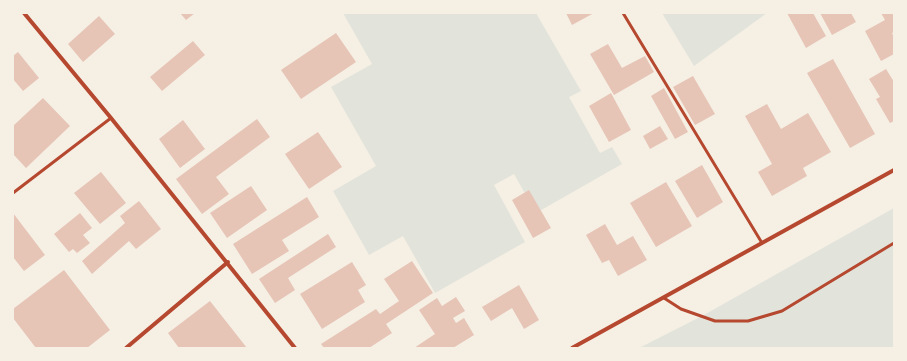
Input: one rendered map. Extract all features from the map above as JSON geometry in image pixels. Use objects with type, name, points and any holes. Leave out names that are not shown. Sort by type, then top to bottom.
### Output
[{"type":"street","points":[[24,13],[112,118],[295,348]]},
{"type":"street","points":[[572,348],[894,170]]},
{"type":"street","points":[[126,348],[228,262]]},
{"type":"lane","points":[[623,13],[762,243]]},
{"type":"lane","points":[[13,193],[112,118]]},
{"type":"lane","points":[[664,298],[681,308],[715,321],[748,321],[782,311],[894,243]]},
{"type":"shaded area","points":[[343,13],[536,13],[581,91],[569,97],[600,153],[612,147],[622,164],[536,213],[514,174],[494,185],[525,242],[435,293],[403,236],[369,255],[333,191],[376,166],[331,87],[372,64]]},
{"type":"shaded area","points":[[662,13],[767,13],[694,66]]},
{"type":"shaded area","points":[[894,208],[894,348],[639,348],[702,316]]},
{"type":"building","points":[[180,13],[195,13],[186,20]]},
{"type":"building","points":[[566,13],[594,13],[572,25]]},
{"type":"building","points":[[787,13],[813,13],[826,36],[806,48]]},
{"type":"building","points":[[820,13],[851,13],[856,22],[832,35]]},
{"type":"building","points":[[881,13],[894,13],[894,32],[892,33],[894,37],[894,54],[881,61],[865,31],[885,20]]},
{"type":"building","points":[[99,16],[115,34],[83,62],[68,44]]},
{"type":"building","points":[[336,33],[356,62],[301,99],[281,70]]},
{"type":"building","points":[[193,41],[205,55],[162,91],[150,77]]},
{"type":"building","points":[[608,44],[622,68],[645,56],[654,72],[614,95],[590,54]]},
{"type":"building","points":[[18,52],[39,78],[23,91],[13,79],[13,56]]},
{"type":"building","points":[[833,59],[875,134],[850,148],[807,73]]},
{"type":"building","points":[[886,69],[894,82],[894,121],[890,123],[876,99],[880,97],[869,79]]},
{"type":"building","points":[[693,76],[715,114],[695,125],[673,87]]},
{"type":"building","points":[[664,88],[688,132],[675,139],[651,96]]},
{"type":"building","points":[[611,93],[631,130],[609,142],[589,106]]},
{"type":"building","points":[[43,98],[70,126],[26,168],[13,154],[13,126]]},
{"type":"building","points":[[767,104],[781,129],[808,113],[831,152],[803,168],[807,176],[772,196],[758,172],[772,164],[745,116]]},
{"type":"building","points":[[257,119],[270,137],[216,177],[229,194],[202,214],[176,179]]},
{"type":"building","points":[[183,120],[205,149],[180,168],[159,139]]},
{"type":"building","points":[[660,126],[668,139],[650,149],[643,136]]},
{"type":"building","points":[[318,132],[342,167],[309,189],[285,154]]},
{"type":"building","points":[[702,165],[723,202],[697,218],[675,181]]},
{"type":"building","points":[[101,172],[126,203],[100,224],[74,193]]},
{"type":"building","points":[[666,182],[692,226],[656,247],[630,203]]},
{"type":"building","points":[[251,186],[267,210],[227,238],[210,213]]},
{"type":"building","points":[[529,190],[551,228],[533,238],[512,200]]},
{"type":"building","points":[[307,197],[319,217],[282,240],[289,251],[252,274],[233,244]]},
{"type":"building","points":[[139,201],[161,229],[136,249],[129,241],[92,274],[82,261],[125,223],[120,216]]},
{"type":"building","points":[[13,213],[45,255],[24,271],[13,257]]},
{"type":"building","points":[[80,213],[92,228],[83,235],[90,243],[77,253],[73,249],[69,252],[54,234]]},
{"type":"building","points":[[605,224],[617,245],[633,236],[647,260],[618,276],[609,260],[602,263],[586,235]]},
{"type":"building","points":[[328,234],[336,247],[288,278],[295,290],[275,303],[259,279]]},
{"type":"building","points":[[412,261],[433,293],[386,324],[392,333],[369,348],[324,348],[321,344],[376,309],[380,314],[399,301],[384,279]]},
{"type":"building","points":[[352,262],[366,285],[358,290],[365,302],[322,329],[300,294]]},
{"type":"building","points":[[64,270],[110,330],[87,348],[36,348],[13,318],[13,309]]},
{"type":"building","points":[[519,285],[539,320],[524,329],[512,308],[491,321],[482,307]]},
{"type":"building","points":[[456,297],[465,311],[453,318],[456,323],[464,318],[474,335],[453,348],[414,348],[435,334],[419,310],[437,298],[442,306]]},
{"type":"building","points":[[210,301],[247,348],[179,348],[168,333]]}]
